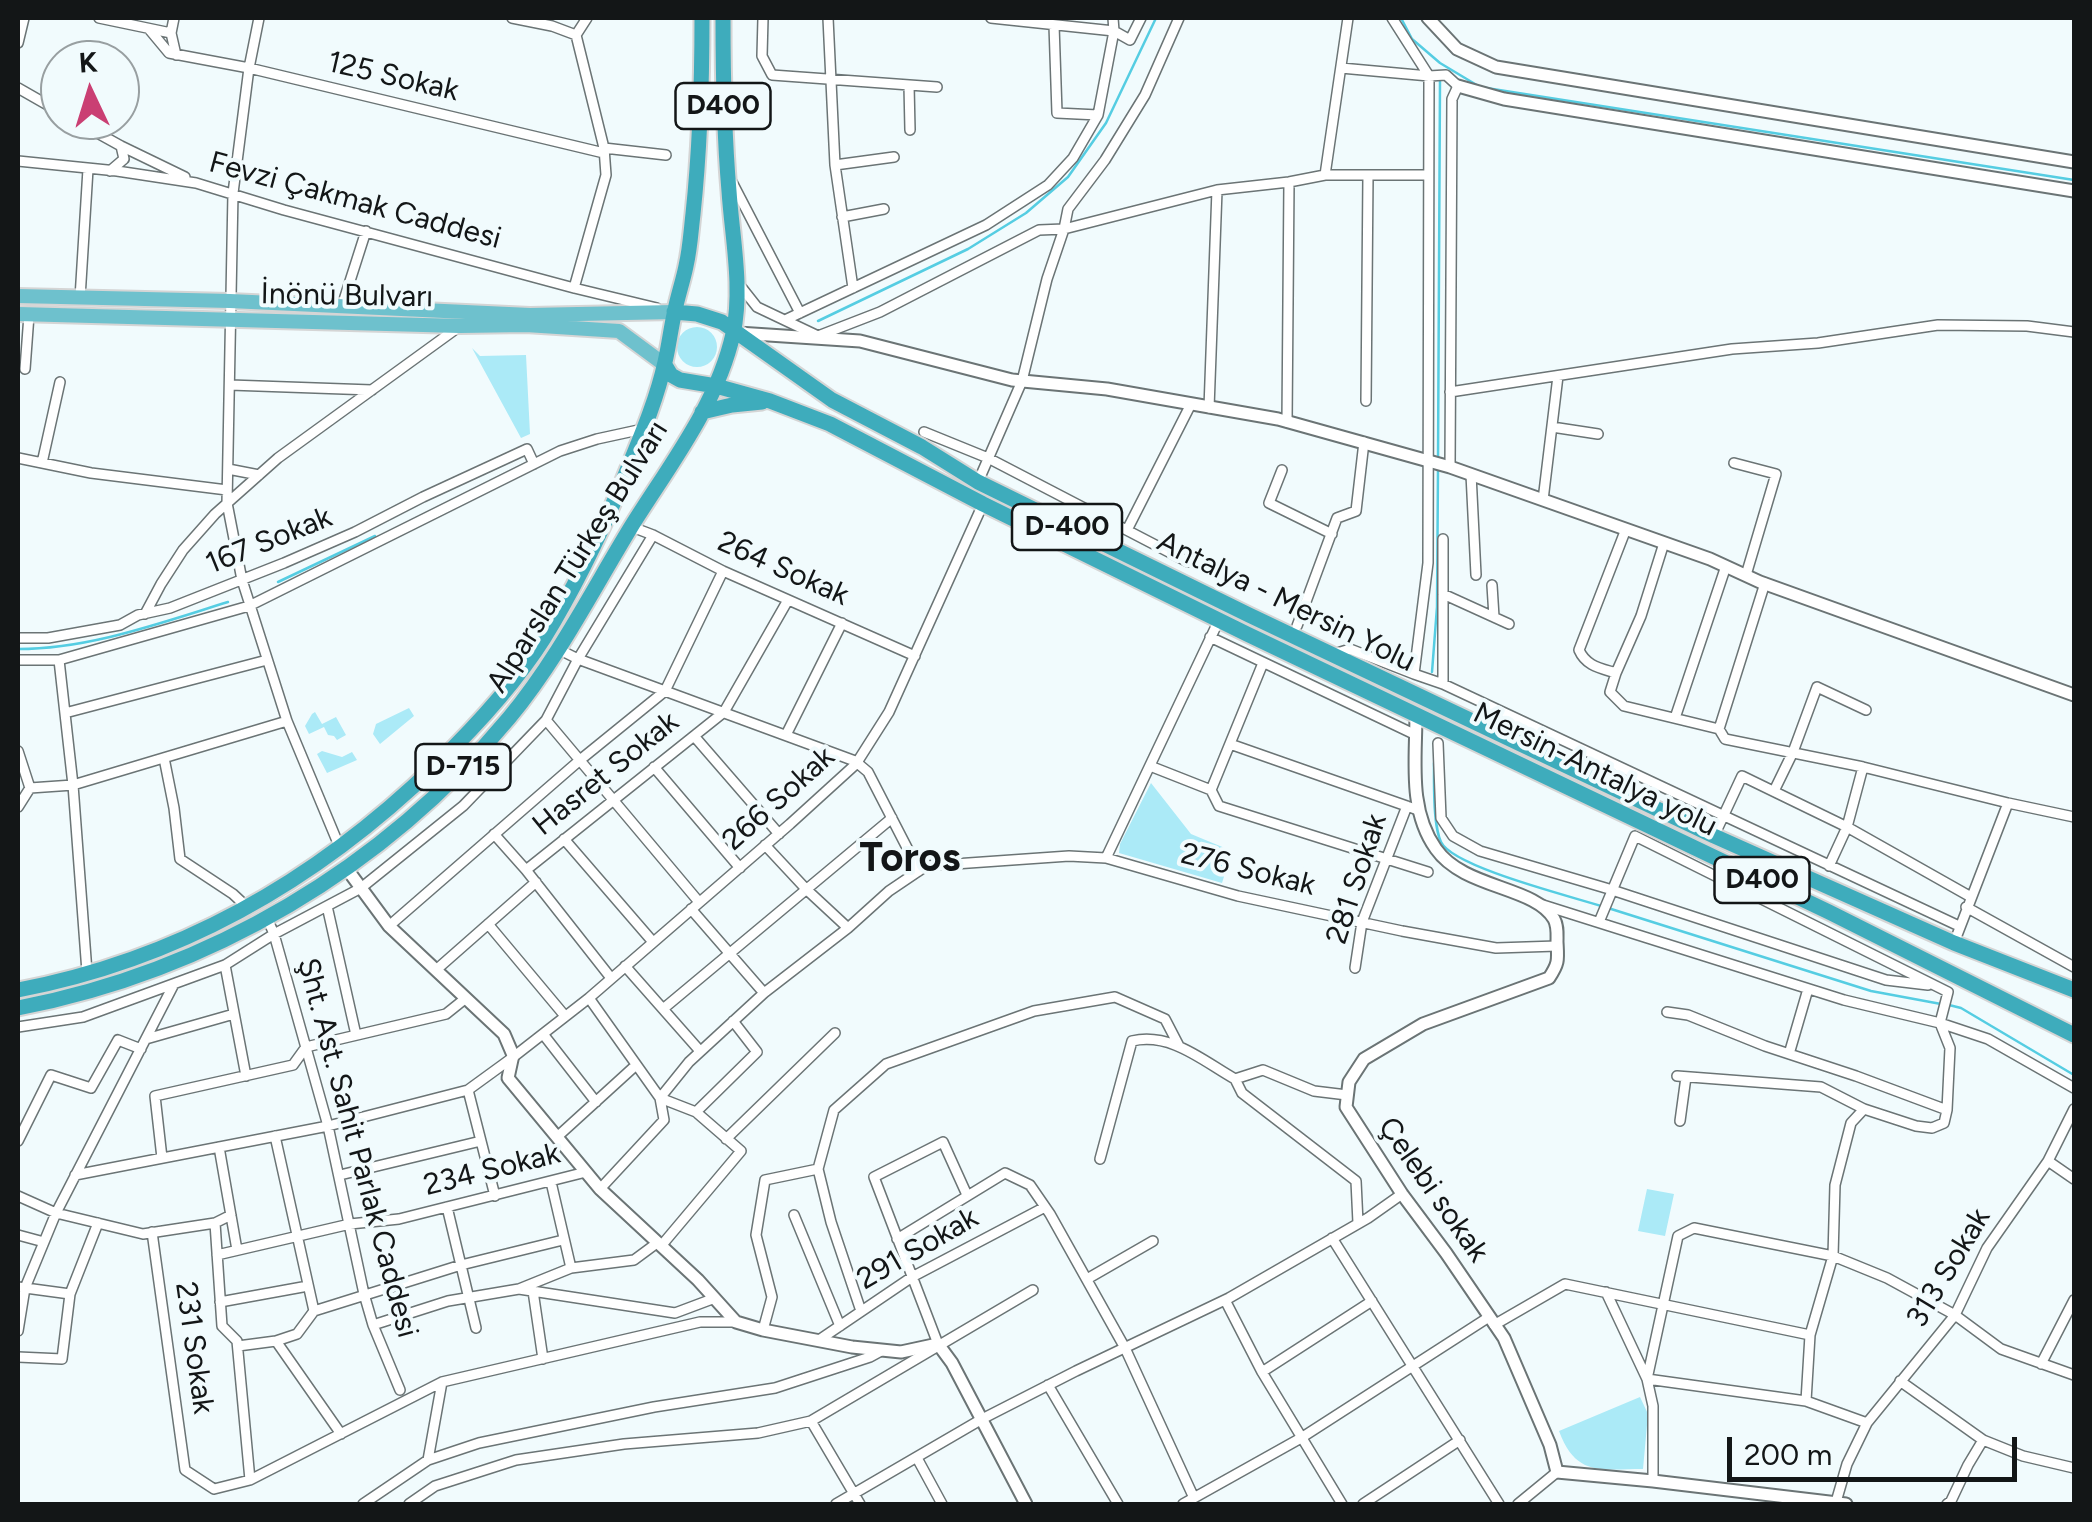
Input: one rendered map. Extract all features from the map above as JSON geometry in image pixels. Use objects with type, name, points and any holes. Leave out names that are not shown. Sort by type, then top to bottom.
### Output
[{"type":"highway","points":[[702,18],[698,166],[687,264],[665,364],[680,380],[716,386]]},
{"type":"highway","name":"D400","points":[[722,18],[724,124],[736,280]]},
{"type":"highway","points":[[733,332],[736,280]]},
{"type":"highway","points":[[674,312],[722,322],[733,332]]},
{"type":"highway","name":"Alparslan Türkeş Bulvarı","points":[[18,1008],[144,974],[267,918],[347,869],[418,812],[510,716],[558,649],[702,412],[716,386],[733,332]]},
{"type":"highway","name":"Antalya - Mersin Yolu","points":[[733,332],[832,400],[922,447],[978,482],[1416,694]]},
{"type":"highway","name":"Alparslan Türkeş Bulvarı","points":[[18,990],[87,972],[185,938],[248,908],[296,880],[407,793],[509,686],[544,638],[610,510],[644,429],[665,364]]},
{"type":"highway","name":"Antalya - Mersin Yolu","points":[[716,386],[830,424],[983,504],[1416,714]]},
{"type":"highway","points":[[702,412],[770,402]]},
{"type":"highway","name":"Mersin-Antalya yolu","points":[[1416,694],[1714,836],[1956,935],[2074,990]]},
{"type":"highway","name":"Mersin-Antalya yolu","points":[[1416,714],[1442,736],[1829,912],[2074,1034]]},
{"type":"main road","name":"İnönü Bulvarı","points":[[18,296],[530,315],[674,312]]},
{"type":"main road","name":"İnönü Bulvarı","points":[[23,315],[620,331],[665,364]]},
{"type":"street","points":[[18,44],[24,18]]},
{"type":"street","points":[[98,18],[171,33]]},
{"type":"street","points":[[172,54],[174,18]]},
{"type":"street","points":[[259,18],[232,193],[227,503],[249,606],[286,722],[340,848]]},
{"type":"street","points":[[512,18],[552,26],[576,36]]},
{"type":"street","points":[[574,288],[606,175],[604,150],[576,36],[587,18]]},
{"type":"street","points":[[763,18],[762,56],[772,75],[937,87]]},
{"type":"street","points":[[828,18],[835,165],[852,288]]},
{"type":"street","points":[[990,18],[1114,31],[1130,40],[1141,18]]},
{"type":"street","points":[[785,320],[986,225],[1048,185],[1073,158],[1098,115],[1113,18]]},
{"type":"street","points":[[978,482],[1022,381],[1068,210],[1145,95],[1178,18]]},
{"type":"street","points":[[1325,175],[1348,18]]},
{"type":"street","points":[[1392,18],[1428,76],[1428,563],[1414,674]]},
{"type":"street","points":[[1428,18],[1458,49],[1496,67],[2074,162]]},
{"type":"street","points":[[1054,24],[1057,113],[1098,115]]},
{"type":"street","points":[[148,29],[172,54]]},
{"type":"street","name":"125 Sokak","points":[[172,54],[249,68],[604,150],[666,155]]},
{"type":"street","points":[[1342,68],[1446,75],[1458,86],[1504,99],[2074,190]]},
{"type":"street","points":[[910,85],[910,130]]},
{"type":"street","points":[[1450,467],[1452,99],[1458,86]]},
{"type":"street","points":[[18,88],[40,101]]},
{"type":"street","points":[[109,140],[196,182]]},
{"type":"street","points":[[110,171],[124,159],[120,146]]},
{"type":"street","points":[[835,165],[894,157]]},
{"type":"street","name":"Fevzi Çakmak Caddesi","points":[[18,162],[196,182],[284,210],[674,312]]},
{"type":"street","points":[[80,298],[88,168]]},
{"type":"street","points":[[728,174],[800,313]]},
{"type":"street","points":[[736,280],[767,314],[818,336],[880,312],[1039,230],[1064,229],[1217,190],[1325,175],[1428,176]]},
{"type":"street","points":[[1366,400],[1368,175]]},
{"type":"street","points":[[1287,422],[1289,182]]},
{"type":"street","points":[[1209,408],[1217,190]]},
{"type":"street","points":[[842,218],[884,208]]},
{"type":"street","points":[[342,306],[366,231]]},
{"type":"street","points":[[23,315],[25,369]]},
{"type":"street","points":[[1450,392],[1732,349],[1818,343],[1938,325],[2027,326],[2074,332]]},
{"type":"street","points":[[146,614],[184,550],[227,503],[278,458],[460,326]]},
{"type":"street","points":[[733,332],[860,341],[1022,381],[1107,389],[1287,422],[1364,442],[1450,467],[1664,542],[1765,584],[2074,696]]},
{"type":"street","points":[[1544,500],[1558,376]]},
{"type":"street","points":[[42,464],[60,382]]},
{"type":"street","points":[[230,384],[374,390]]},
{"type":"street","points":[[1127,530],[1191,404]]},
{"type":"street","points":[[1552,427],[1598,434]]},
{"type":"street","points":[[18,660],[59,660],[249,606],[560,452],[644,429]]},
{"type":"street","points":[[924,432],[988,458],[1188,562]]},
{"type":"street","points":[[1297,626],[1337,518],[1356,511],[1364,442]]},
{"type":"street","name":"167 Sokak","points":[[18,638],[48,638],[120,625],[242,580],[355,532],[526,449],[534,464]]},
{"type":"street","points":[[18,458],[92,474],[228,490]]},
{"type":"street","points":[[1734,462],[1776,474],[1746,575]]},
{"type":"street","points":[[228,469],[259,475]]},
{"type":"street","points":[[1282,470],[1269,503],[1332,534]]},
{"type":"street","points":[[1471,474],[1476,574]]},
{"type":"street","name":"266 Sokak","points":[[468,1090],[589,998],[857,763],[890,712],[983,504]]},
{"type":"street","name":"264 Sokak","points":[[632,527],[915,656]]},
{"type":"street","points":[[1616,673],[1592,666],[1579,650],[1626,529]]},
{"type":"street","points":[[18,1027],[83,1017],[226,965],[274,934],[361,888],[463,806],[546,720],[653,535]]},
{"type":"street","points":[[1443,539],[1443,684]]},
{"type":"street","points":[[1664,542],[1641,616],[1610,692],[1624,706],[1718,729],[1725,739],[1863,766],[2074,817]]},
{"type":"street","points":[[1674,718],[1726,566]]},
{"type":"street","points":[[389,926],[665,690],[723,571]]},
{"type":"street","points":[[1718,729],[1765,584]]},
{"type":"street","points":[[1492,585],[1494,617]]},
{"type":"street","points":[[1443,594],[1508,624]]},
{"type":"street","name":"Hasret Sokak","points":[[612,978],[526,870],[724,712],[788,600]]},
{"type":"street","points":[[1106,858],[1219,620]]},
{"type":"street","points":[[786,735],[842,623]]},
{"type":"street","points":[[1210,638],[1416,735]]},
{"type":"street","points":[[558,649],[857,763],[868,772],[923,868],[764,993],[688,1062],[660,1098]]},
{"type":"street","points":[[1331,654],[1350,650],[1443,684],[1829,866],[1956,935],[2008,804]]},
{"type":"street","points":[[59,660],[87,972]]},
{"type":"street","points":[[65,713],[266,660]]},
{"type":"street","points":[[1211,790],[1263,663]]},
{"type":"street","points":[[1774,792],[1817,686],[1866,710]]},
{"type":"street","points":[[1416,714],[1413,808],[1439,854],[1462,874],[1543,905],[1808,989],[1988,1038],[2074,1088]]},
{"type":"street","points":[[546,720],[614,800],[728,954],[764,993]]},
{"type":"street","points":[[30,788],[73,784],[286,722]]},
{"type":"street","points":[[694,736],[779,834]]},
{"type":"street","points":[[1442,736],[1441,818],[1453,836],[1480,851],[1886,980],[1936,986]]},
{"type":"street","points":[[1230,744],[1413,808]]},
{"type":"street","points":[[18,752],[30,788]]},
{"type":"street","points":[[164,758],[180,860],[248,908]]},
{"type":"street","points":[[1150,766],[1211,790],[1219,806],[1428,872]]},
{"type":"street","points":[[1829,866],[1847,827],[1863,766]]},
{"type":"street","points":[[654,767],[740,868]]},
{"type":"street","points":[[1714,836],[1742,776],[1847,827],[2074,966]]},
{"type":"street","points":[[18,807],[30,788]]},
{"type":"street","name":"281 Sokak","points":[[1355,968],[1362,922],[1413,808]]},
{"type":"street","points":[[664,1008],[892,818]]},
{"type":"street","points":[[494,834],[526,870]]},
{"type":"street","points":[[1599,922],[1635,836],[1948,992],[1940,1022],[1950,1048],[1944,1123],[1932,1128],[1916,1126],[1864,1109],[1820,1087],[1681,1076],[1680,1121]]},
{"type":"street","points":[[564,839],[653,942]]},
{"type":"street","points":[[766,846],[848,928]]},
{"type":"street","name":"276 Sokak","points":[[923,868],[1069,856],[1106,858],[1238,896],[1362,922],[1496,948],[1557,946]]},
{"type":"street","points":[[347,869],[389,926],[504,1034],[512,1058],[508,1078],[600,1189],[736,1322]]},
{"type":"street","points":[[436,970],[536,882]]},
{"type":"street","points":[[1543,905],[1556,923],[1557,946]]},
{"type":"street","points":[[327,906],[356,1035]]},
{"type":"street","name":"Şht. Ast. Sahit Parlak Caddesi","points":[[267,918],[328,1126],[364,1294],[400,1390]]},
{"type":"street","points":[[488,924],[565,1016]]},
{"type":"street","name":"Çelebi sokak","points":[[1557,946],[1558,964],[1549,978],[1423,1024],[1364,1059],[1349,1082],[1346,1107],[1504,1338],[1550,1445],[1557,1472]]},
{"type":"street","points":[[226,965],[246,1076]]},
{"type":"street","points":[[625,966],[700,1051]]},
{"type":"street","points":[[18,1331],[21,1288],[174,984]]},
{"type":"street","points":[[1789,1054],[1808,989]]},
{"type":"street","points":[[162,1158],[154,1096],[292,1065],[306,1047],[446,1014],[466,998]]},
{"type":"street","points":[[589,998],[660,1098],[664,1120],[600,1189]]},
{"type":"street","points":[[862,1311],[818,1170],[834,1110],[886,1064],[1034,1010],[1115,998],[1165,1019],[1179,1046]]},
{"type":"street","points":[[1667,1012],[1688,1014],[1947,1110]]},
{"type":"street","points":[[18,1141],[21,1126],[51,1075],[91,1088],[118,1040],[143,1044],[234,1014]]},
{"type":"street","points":[[696,1112],[757,1052],[733,1021]]},
{"type":"street","points":[[726,1139],[835,1033]]},
{"type":"street","points":[[543,1034],[596,1102]]},
{"type":"street","points":[[1100,1159],[1132,1041],[1160,1038],[1236,1079],[1242,1093],[1356,1180],[1358,1223]]},
{"type":"street","points":[[557,1137],[635,1066]]},
{"type":"street","points":[[1236,1079],[1262,1070],[1314,1092],[1347,1095]]},
{"type":"street","points":[[75,1175],[328,1126],[468,1090],[495,1196]]},
{"type":"street","points":[[373,1324],[448,1301],[519,1288],[571,1268],[634,1260],[659,1244],[741,1151],[696,1112],[660,1098]]},
{"type":"street","points":[[1806,1401],[1810,1335],[1833,1256],[1834,1185],[1851,1123],[1864,1109]]},
{"type":"street","name":"313 Sokak","points":[[1841,1504],[1847,1464],[1867,1423],[1956,1315],[1987,1248],[2048,1161],[2074,1109]]},
{"type":"street","points":[[275,1136],[314,1312]]},
{"type":"street","points":[[340,1175],[481,1141]]},
{"type":"street","points":[[967,1195],[943,1142],[874,1178],[938,1344],[952,1362],[1026,1504]]},
{"type":"street","points":[[219,1147],[237,1250]]},
{"type":"street","points":[[2048,1161],[2074,1179]]},
{"type":"street","points":[[763,1330],[772,1297],[756,1236],[765,1180],[818,1170]]},
{"type":"street","name":"234 Sokak","points":[[217,1255],[350,1224],[399,1219],[586,1172]]},
{"type":"street","points":[[898,1239],[1005,1173],[1030,1185],[1125,1348],[1188,1502],[1301,1438],[1414,1365],[1565,1284],[1810,1335]]},
{"type":"street","points":[[551,1182],[571,1268]]},
{"type":"street","points":[[836,1504],[858,1500],[917,1458],[982,1420],[1224,1300],[1402,1194]]},
{"type":"street","points":[[18,1196],[56,1213],[143,1234],[214,1224],[231,1214]]},
{"type":"street","name":"291 Sokak","points":[[819,1340],[912,1277],[1045,1207]]},
{"type":"street","points":[[447,1208],[476,1328]]},
{"type":"street","points":[[794,1215],[840,1326]]},
{"type":"street","points":[[18,1357],[62,1359],[70,1294],[98,1223]]},
{"type":"street","points":[[214,1224],[222,1326],[238,1342],[250,1480],[442,1382],[700,1322],[736,1322],[763,1330],[901,1352],[938,1344]]},
{"type":"street","points":[[1647,1379],[1678,1236],[1694,1228],[1833,1256],[1887,1278],[1956,1315],[2001,1349],[2074,1375]]},
{"type":"street","name":"231 Sokak","points":[[152,1232],[185,1470],[214,1489],[250,1480]]},
{"type":"street","points":[[18,1235],[44,1242]]},
{"type":"street","points":[[1332,1238],[1500,1504]]},
{"type":"street","points":[[238,1346],[298,1334],[314,1312],[364,1294],[564,1240]]},
{"type":"street","points":[[1086,1280],[1153,1241]]},
{"type":"street","points":[[220,1302],[308,1286]]},
{"type":"street","points":[[21,1288],[70,1294]]},
{"type":"street","points":[[519,1288],[675,1312],[715,1298]]},
{"type":"street","points":[[409,1504],[435,1486],[516,1460],[624,1444],[758,1433],[811,1420],[1033,1290]]},
{"type":"street","points":[[533,1291],[543,1359]]},
{"type":"street","points":[[1606,1292],[1647,1379],[1653,1406],[1653,1481]]},
{"type":"street","points":[[1224,1300],[1262,1372],[1342,1504]]},
{"type":"street","points":[[2041,1364],[2074,1300]]},
{"type":"street","points":[[1262,1372],[1372,1301]]},
{"type":"street","points":[[276,1341],[341,1434]]},
{"type":"street","points":[[363,1504],[428,1460],[479,1443],[775,1388],[882,1350]]},
{"type":"street","points":[[1647,1379],[1806,1401],[1867,1423]]},
{"type":"street","points":[[1900,1381],[1982,1440],[2024,1456],[2074,1468]]},
{"type":"street","points":[[428,1460],[442,1382]]},
{"type":"street","points":[[1048,1386],[1118,1504]]},
{"type":"street","points":[[811,1420],[858,1500]]},
{"type":"street","points":[[1363,1504],[1460,1440]]},
{"type":"street","points":[[1947,1504],[1982,1440]]},
{"type":"street","points":[[917,1458],[942,1504]]},
{"type":"street","points":[[1518,1504],[1557,1472],[1841,1504]]},
{"type":"shaded area","points":[[697,327],[711,333],[717,347],[711,361],[697,367],[683,361],[677,347],[683,333]]},
{"type":"shaded area","points":[[472,348],[480,356],[526,355],[530,434],[521,438]]},
{"type":"shaded area","points":[[409,708],[414,716],[380,744],[373,734],[376,724]]},
{"type":"shaded area","points":[[315,712],[322,724],[336,717],[346,735],[337,740],[324,727],[309,734],[305,726]]},
{"type":"shaded area","points":[[322,751],[342,757],[352,752],[357,760],[327,773],[317,754]]},
{"type":"shaded area","points":[[1151,783],[1191,834],[1232,851],[1222,883],[1119,853]]},
{"type":"shaded area","points":[[1647,1189],[1674,1194],[1665,1236],[1638,1231]]},
{"type":"shaded area","points":[[1640,1397],[1648,1414],[1643,1469],[1602,1469],[1573,1456],[1559,1431]]},
{"type":"waterway","points":[[818,321],[968,249],[1026,213],[1068,177],[1106,123],[1156,18]]},
{"type":"waterway","points":[[1401,18],[1412,39],[1440,63],[1480,87],[2074,180]]},
{"type":"waterway","points":[[1438,461],[1440,79]]},
{"type":"waterway","points":[[1432,672],[1437,607],[1438,469]]},
{"type":"waterway","points":[[278,582],[375,536]]},
{"type":"waterway","points":[[18,649],[98,640],[228,602]]},
{"type":"waterway","points":[[1434,763],[1437,826],[1441,842],[1450,852],[1489,871],[1601,906]]},
{"type":"waterway","points":[[1608,908],[1871,991],[1941,1004]]},
{"type":"waterway","points":[[1949,1005],[1961,1008],[2074,1075]]},
{"type":"district","name":"Toros","points":[[910,859]]}]
